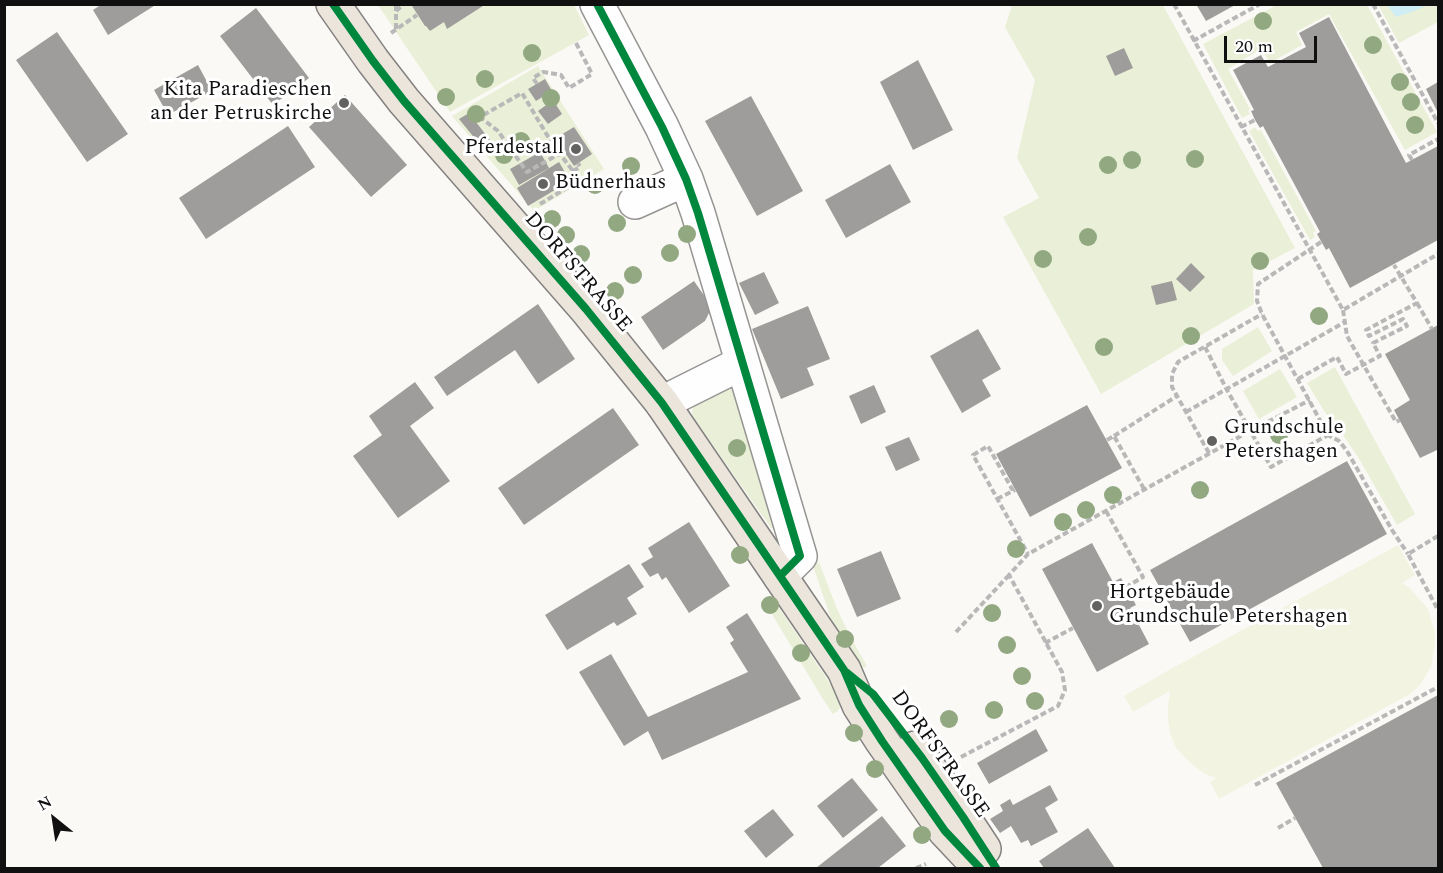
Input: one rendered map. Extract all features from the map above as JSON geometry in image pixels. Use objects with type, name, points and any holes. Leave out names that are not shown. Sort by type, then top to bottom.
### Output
[{"type":"main road","name":"DORFSTRASSE","points":[[333,4],[404,101],[586,309],[662,403],[844,670],[859,705],[882,741],[945,831],[980,868]]},
{"type":"main road","name":"DORFSTRASSE","points":[[844,670],[873,694],[922,758],[972,829],[996,868]]},
{"type":"street","points":[[597,4],[662,127],[686,179],[709,246],[800,556],[780,576]]},
{"type":"street","points":[[635,202],[686,179]]},
{"type":"street","points":[[662,403],[742,363]]},
{"type":"path","points":[[396,4],[396,29]]},
{"type":"path","points":[[395,12],[404,4]]},
{"type":"path","points":[[1193,41],[1260,4]]},
{"type":"path","points":[[1373,4],[1438,123]]},
{"type":"path","points":[[1174,5],[1343,310],[1347,336],[1396,422],[1400,420]]},
{"type":"path","points":[[384,38],[417,15]]},
{"type":"path","points":[[537,84],[534,78],[543,72],[561,75],[569,88],[592,74]]},
{"type":"path","points":[[559,154],[527,172],[498,131],[480,117],[522,93],[553,145],[573,171],[575,189]]},
{"type":"path","points":[[1241,127],[1255,120]]},
{"type":"path","points":[[1404,158],[1411,157],[1438,139]]},
{"type":"path","points":[[553,145],[561,140]]},
{"type":"path","points":[[573,171],[580,166],[578,163]]},
{"type":"path","points":[[540,204],[575,183]]},
{"type":"path","points":[[1322,242],[1258,284],[1257,301],[1328,435],[1339,441],[1347,451],[1438,610]]},
{"type":"path","points":[[1343,310],[1438,254]]},
{"type":"path","points":[[1394,265],[1432,329]]},
{"type":"path","points":[[1298,379],[1337,357],[1346,374],[1380,356],[1373,343],[1407,326],[1403,319],[1369,336],[1366,330],[1417,303]]},
{"type":"path","points":[[1209,453],[1172,387],[1172,374],[1178,362],[1262,314]]},
{"type":"path","points":[[1186,412],[1345,321]]},
{"type":"path","points":[[1205,347],[1271,467],[1328,435]]},
{"type":"path","points":[[1107,440],[1178,396]]},
{"type":"path","points":[[956,632],[1028,554],[1209,453],[1310,400]]},
{"type":"path","points":[[1114,436],[1144,489]]},
{"type":"path","points":[[998,499],[1015,489],[1012,489],[988,446],[973,455],[1028,554]]},
{"type":"path","points":[[1106,511],[1143,577],[1126,587]]},
{"type":"path","points":[[1408,554],[1438,536]]},
{"type":"path","points":[[952,761],[1058,706],[1065,690],[1062,672],[1009,575]]},
{"type":"path","points":[[1045,643],[1072,628]]},
{"type":"path","points":[[1255,785],[1438,687]]},
{"type":"path","points":[[1278,828],[1295,818]]},
{"type":"path","points":[[916,868],[926,864]]},
{"type":"green space","points":[[378,5],[574,5],[589,35],[450,112]]},
{"type":"green space","points":[[1012,5],[1163,5],[1295,248],[1253,270],[1254,304],[1101,394],[1003,217],[1039,198],[1017,158],[1035,80],[1005,27]]},
{"type":"green space","points":[[1277,5],[1367,5],[1437,132],[1405,150],[1329,14],[1296,32],[1302,45],[1270,63],[1261,49],[1228,69],[1250,109],[1248,111],[1250,114],[1242,118],[1203,44]]},
{"type":"green space","points":[[1378,5],[1438,5],[1438,22],[1399,43]]},
{"type":"green space","points":[[538,66],[604,169],[534,211],[452,116]]},
{"type":"green space","points":[[1255,127],[1258,131],[1261,130],[1316,231],[1313,233],[1315,237],[1310,240],[1249,131]]},
{"type":"green space","points":[[1258,327],[1272,351],[1233,376],[1222,360],[1222,349]]},
{"type":"green space","points":[[1335,367],[1415,514],[1397,525],[1336,420],[1331,422],[1307,383]]},
{"type":"green space","points":[[1280,369],[1297,397],[1259,419],[1243,391]]},
{"type":"green space","points":[[732,386],[776,529],[771,528],[692,414],[693,406]]},
{"type":"green space","points":[[1398,545],[1415,575],[1402,583],[1410,588],[1428,609],[1435,632],[1431,667],[1412,693],[1219,799],[1210,782],[1216,778],[1194,766],[1175,746],[1168,720],[1170,691],[1133,712],[1124,696]]},
{"type":"green space","points":[[819,562],[837,609],[867,666],[863,668],[832,622],[813,566]]},
{"type":"green space","points":[[764,598],[773,599],[842,704],[833,714],[767,606]]},
{"type":"water","points":[[1387,5],[1428,5],[1396,17]]},
{"type":"building","points":[[102,4],[157,4],[108,35],[93,10]]},
{"type":"building","points":[[415,4],[486,4],[447,29],[444,22],[430,31],[412,6]]},
{"type":"building","points":[[1196,4],[1237,4],[1206,21]]},
{"type":"building","points":[[256,8],[309,78],[273,105],[220,36]]},
{"type":"building","points":[[1329,17],[1406,163],[1438,146],[1438,240],[1350,288],[1329,248],[1326,250],[1317,234],[1320,232],[1263,126],[1260,128],[1255,120],[1251,111],[1254,110],[1233,70],[1261,55],[1268,67],[1306,47],[1299,33]]},
{"type":"building","points":[[57,32],[128,134],[87,162],[16,60]]},
{"type":"building","points":[[1124,48],[1133,68],[1115,76],[1106,56]]},
{"type":"building","points":[[918,60],[953,130],[913,150],[880,82]]},
{"type":"building","points":[[198,65],[212,91],[168,115],[154,90]]},
{"type":"building","points":[[545,79],[552,91],[536,101],[528,89]]},
{"type":"building","points":[[1438,82],[1438,113],[1426,89]]},
{"type":"building","points":[[345,95],[407,165],[371,197],[309,127]]},
{"type":"building","points":[[751,96],[803,191],[757,216],[705,121]]},
{"type":"building","points":[[553,100],[562,114],[548,124],[538,111]]},
{"type":"building","points":[[469,113],[490,140],[481,146],[459,119]]},
{"type":"building","points":[[288,126],[315,167],[206,239],[179,198]]},
{"type":"building","name":"Pferdestall","points":[[574,127],[592,154],[574,166],[559,144],[564,142],[559,136]]},
{"type":"building","points":[[540,152],[549,168],[519,185],[510,169]]},
{"type":"building","name":"Büdnerhaus","points":[[559,162],[570,181],[528,206],[517,188]]},
{"type":"building","points":[[890,164],[911,202],[846,238],[825,200]]},
{"type":"building","points":[[1191,263],[1205,277],[1190,292],[1176,279]]},
{"type":"building","points":[[764,272],[779,303],[755,315],[739,283]]},
{"type":"building","points":[[694,281],[712,307],[705,321],[663,350],[641,317]]},
{"type":"building","points":[[1172,281],[1177,300],[1156,305],[1151,286]]},
{"type":"building","points":[[538,304],[575,359],[538,384],[515,350],[447,396],[434,377]]},
{"type":"building","points":[[808,306],[830,359],[807,368],[814,385],[781,399],[752,329]]},
{"type":"building","points":[[1438,325],[1438,453],[1437,450],[1420,458],[1394,410],[1410,400],[1385,354]]},
{"type":"building","points":[[978,329],[1001,369],[982,380],[991,396],[962,413],[930,356]]},
{"type":"building","points":[[415,382],[434,408],[410,426],[450,481],[398,518],[353,456],[382,435],[369,416]]},
{"type":"building","points":[[874,385],[886,412],[861,424],[849,396]]},
{"type":"building","points":[[1087,405],[1122,468],[1030,517],[996,454]]},
{"type":"building","points":[[613,408],[639,445],[524,525],[498,488]]},
{"type":"building","points":[[909,437],[920,460],[896,471],[885,447]]},
{"type":"building","points":[[1347,461],[1387,534],[1190,642],[1150,570]]},
{"type":"building","points":[[689,522],[730,586],[689,613],[666,577],[662,580],[658,573],[650,577],[641,564],[653,557],[648,548]]},
{"type":"building","name":"Hortgebäude Grundschule Petershagen","points":[[1092,543],[1113,582],[1121,578],[1136,605],[1130,608],[1149,644],[1097,672],[1042,569]]},
{"type":"building","points":[[881,551],[901,599],[857,617],[837,569]]},
{"type":"building","points":[[629,564],[644,587],[627,598],[637,614],[617,626],[614,622],[567,650],[545,615]]},
{"type":"building","points":[[747,613],[801,699],[662,760],[648,731],[624,746],[579,672],[611,654],[648,717],[748,672],[730,643],[734,640],[726,627]]},
{"type":"building","points":[[1438,695],[1438,868],[1323,868],[1276,783]]},
{"type":"building","points":[[1036,729],[1048,751],[989,784],[977,763]]},
{"type":"building","points":[[852,778],[878,810],[843,838],[817,806]]},
{"type":"building","points":[[1050,785],[1058,800],[1045,808],[1058,832],[1031,846],[1028,840],[1021,843],[1011,826],[1000,833],[990,819],[1003,811],[1000,805],[1010,799],[1013,805]]},
{"type":"building","points":[[773,809],[794,835],[766,858],[744,831]]},
{"type":"building","points":[[882,816],[906,846],[878,868],[816,868]]},
{"type":"building","points":[[1088,828],[1115,868],[1044,868],[1039,861]]},
{"type":"cycle path","points":[[333,4],[404,101],[586,309],[662,403],[844,670],[859,705],[882,741],[945,831],[980,868]]},
{"type":"cycle path","points":[[597,4],[662,127],[686,179],[698,213],[800,556],[780,576]]},
{"type":"cycle path","points":[[846,672],[873,694],[922,758],[996,868]]},
{"type":"place","name":"Kita Paradieschen an der Petruskirche","points":[[344,103]]},
{"type":"place","name":"Pferdestall","points":[[576,149]]},
{"type":"place","name":"Büdnerhaus","points":[[543,184]]},
{"type":"place","name":"Grundschule Petershagen","points":[[1212,441]]},
{"type":"place","name":"Hortgebäude Grundschule Petershagen","points":[[1097,606]]}]
